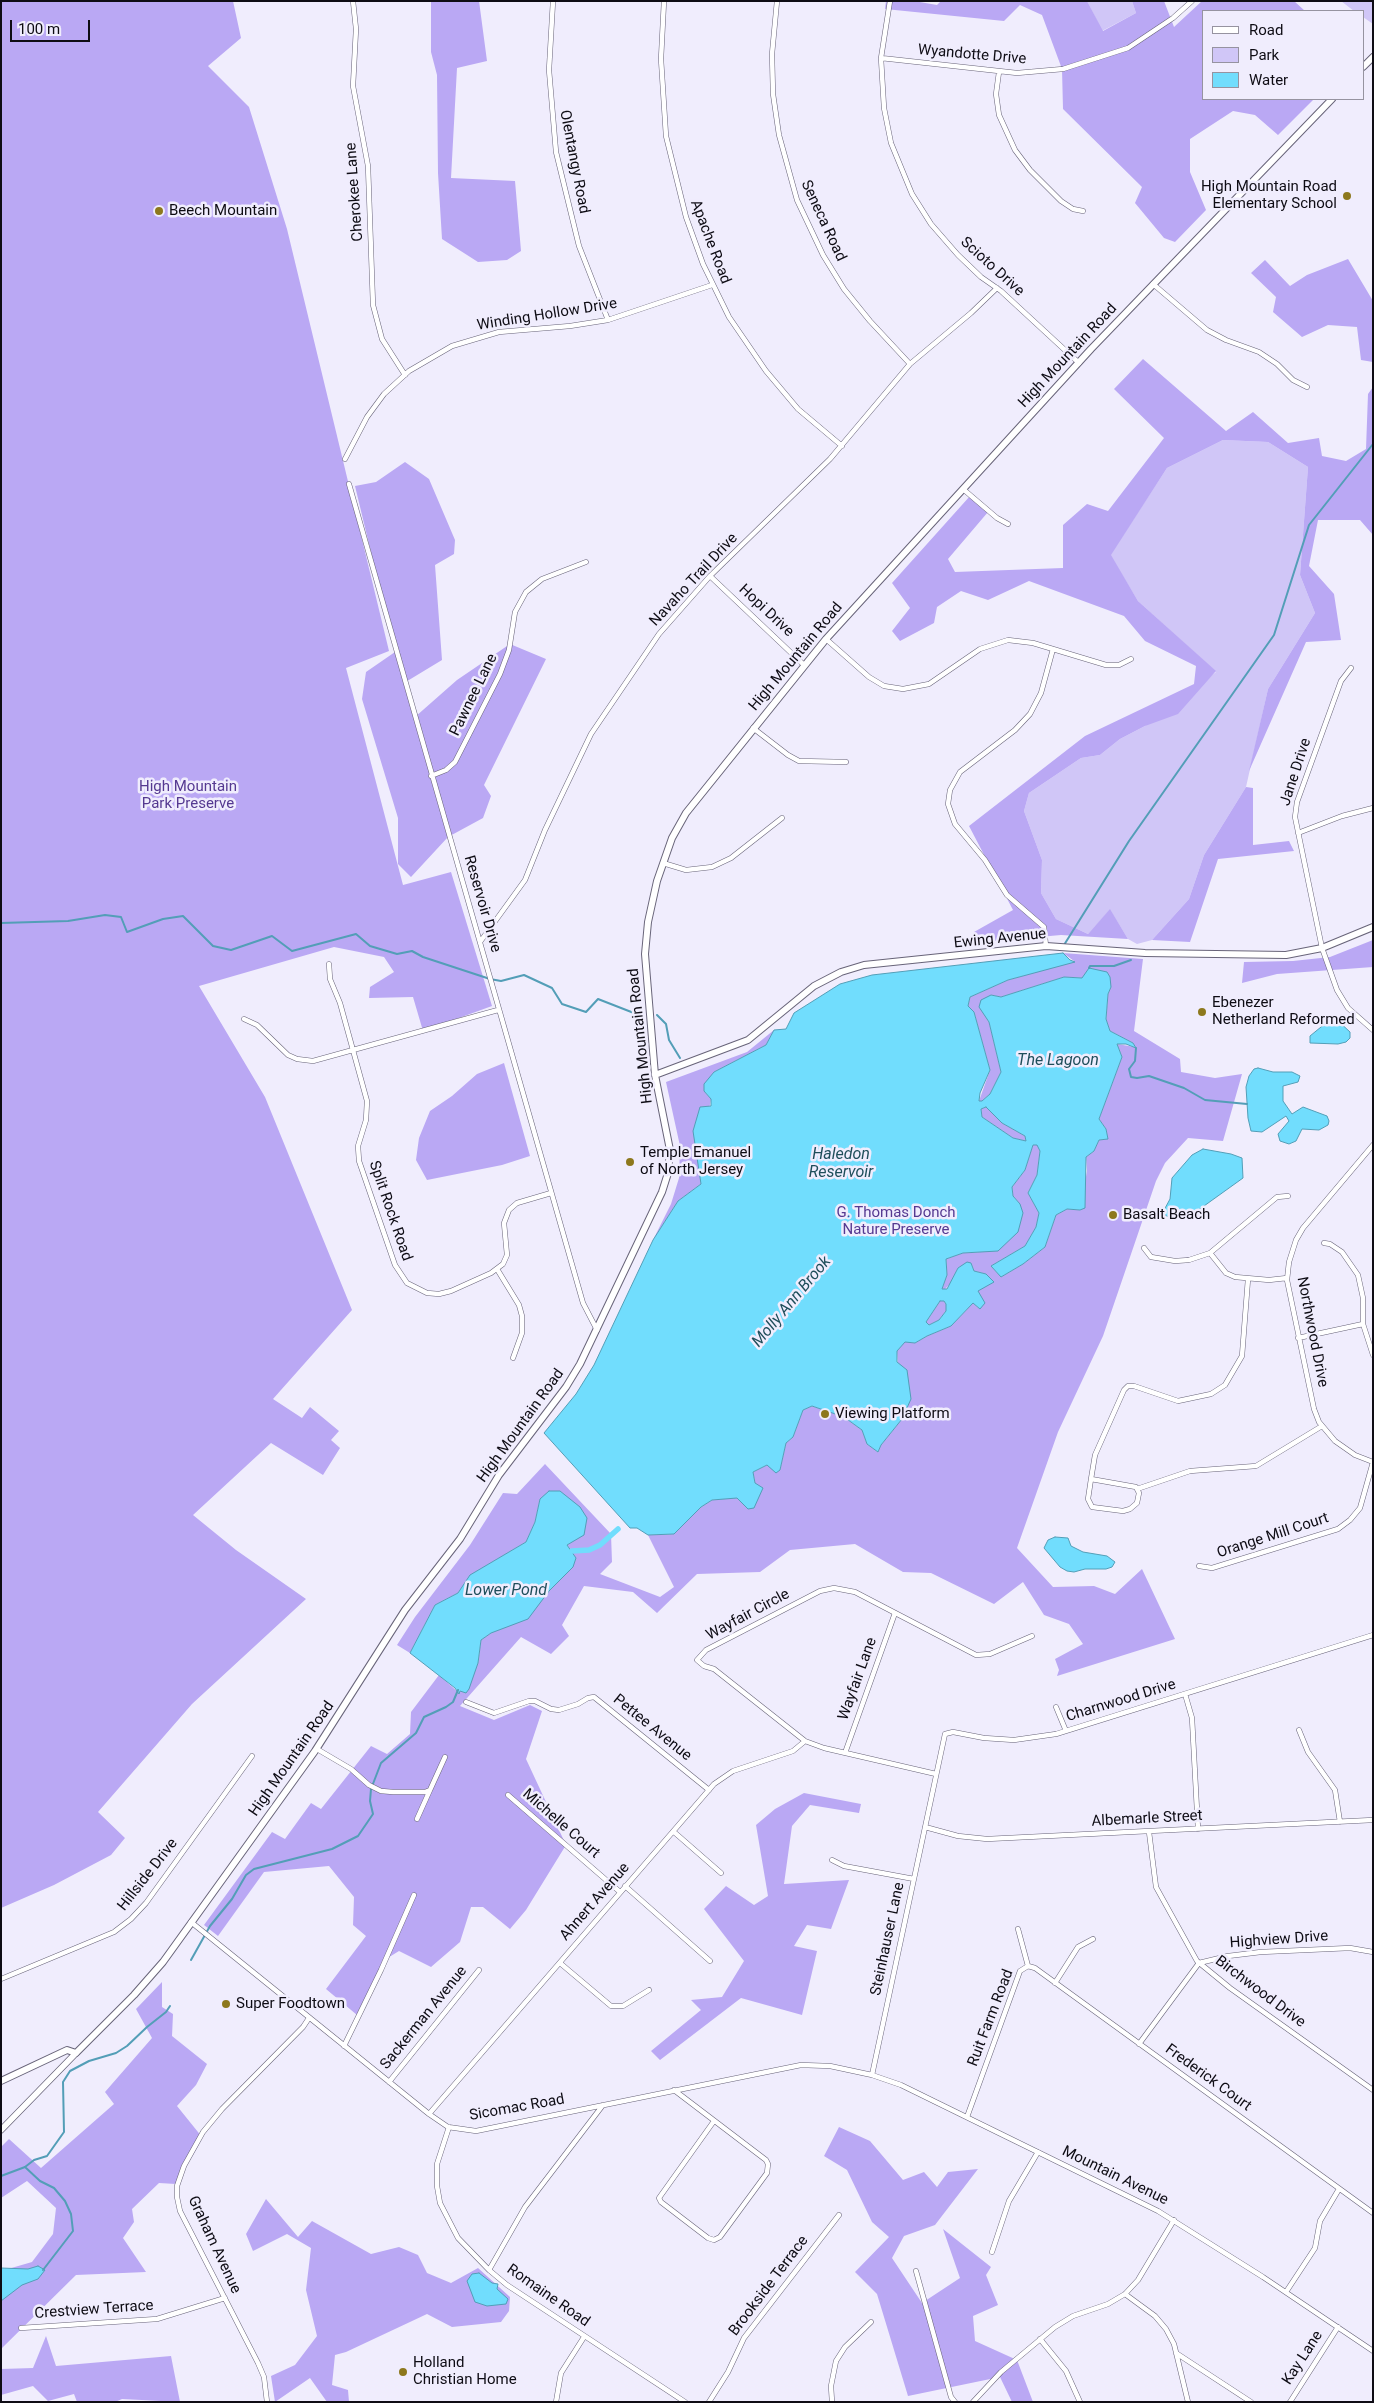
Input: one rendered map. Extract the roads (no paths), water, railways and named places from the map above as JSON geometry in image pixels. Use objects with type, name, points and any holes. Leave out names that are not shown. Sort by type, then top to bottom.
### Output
[{"type":"main road","points":[[1364,66],[1373,57]]},
{"type":"main road","name":"High Mountain Road","points":[[76,2053],[150,1978],[317,1749],[405,1610],[460,1539],[516,1451],[566,1387],[597,1330],[662,1192],[668,1173],[668,1140],[655,1074],[645,954],[649,914],[663,863],[672,838],[686,813],[752,728],[826,639],[1078,362],[1331,100]]},
{"type":"main road","name":"Ewing Avenue","points":[[655,1074],[748,1040],[814,986],[852,968],[1046,946],[1145,953],[1268,956],[1322,948],[1373,927]]},
{"type":"main road","points":[[1,2081],[67,2050],[76,2053]]},
{"type":"street","name":"Cherokee Lane","points":[[353,1],[356,29],[354,86],[368,166],[373,305],[382,339],[405,375]]},
{"type":"street","name":"Olentangy Road","points":[[553,1],[549,70],[556,152],[579,246],[608,320]]},
{"type":"street","name":"Apache Road","points":[[664,1],[661,59],[666,136],[686,217],[712,285],[737,330],[766,371],[798,409],[842,446]]},
{"type":"street","name":"Seneca Road","points":[[777,1],[772,54],[773,94],[779,135],[797,200],[822,255],[844,289],[870,321],[910,364]]},
{"type":"street","name":"Scioto Drive","points":[[890,1],[881,58],[882,90],[887,126],[897,161],[912,194],[943,239],[981,277],[997,288],[1078,362]]},
{"type":"street","name":"Wyandotte Drive","points":[[881,58],[999,72],[1031,73],[1063,69],[1128,48],[1173,18],[1192,1]]},
{"type":"street","points":[[999,72],[996,94],[999,115],[1015,150],[1030,170],[1061,200],[1073,209],[1083,211]]},
{"type":"street","points":[[1153,284],[1207,330],[1226,340],[1259,352],[1277,364],[1293,380],[1308,386]]},
{"type":"street","name":"Winding Hollow Drive","points":[[345,459],[375,405],[405,375],[439,352],[481,336],[512,330],[570,326],[608,320],[712,285]]},
{"type":"street","name":"Navaho Trail Drive","points":[[480,942],[525,880],[545,830],[598,723],[659,634],[710,576],[842,446],[910,364],[972,313],[997,288]]},
{"type":"street","name":"Reservoir Drive","points":[[349,484],[583,1303],[597,1330]]},
{"type":"street","points":[[963,489],[997,518],[1008,524]]},
{"type":"street","name":"Pawnee Lane","points":[[431,776],[446,770],[455,762],[500,674],[509,650],[515,612],[526,592],[542,579],[586,562]]},
{"type":"street","name":"Hopi Drive","points":[[710,576],[804,665]]},
{"type":"street","points":[[826,639],[877,682],[903,690],[929,684],[980,649],[998,642],[1026,641],[1106,665],[1119,665],[1130,659]]},
{"type":"street","points":[[1046,946],[1044,927],[1007,895],[986,860],[955,824],[948,804],[952,784],[960,772],[1016,730],[1030,714],[1041,694],[1053,649]]},
{"type":"street","name":"Jane Drive","points":[[1322,948],[1295,817],[1297,802],[1341,682],[1352,668]]},
{"type":"street","points":[[752,728],[788,755],[800,761],[846,762]]},
{"type":"street","points":[[1298,833],[1342,816],[1373,808]]},
{"type":"street","points":[[663,863],[686,870],[712,867],[731,858],[782,818]]},
{"type":"street","points":[[1322,948],[1342,1000],[1373,1030]]},
{"type":"street","name":"Split Rock Road","points":[[329,964],[330,979],[340,1003],[368,1107],[358,1146],[359,1161],[400,1274],[407,1283],[417,1290],[439,1294],[451,1291],[497,1269]]},
{"type":"street","points":[[244,1019],[257,1025],[282,1051],[297,1059],[319,1061],[498,1010]]},
{"type":"street","name":"Northwood Drive","points":[[1373,1145],[1303,1228],[1296,1240],[1289,1262],[1287,1278],[1314,1409],[1322,1426],[1334,1441],[1355,1455],[1373,1462]]},
{"type":"street","points":[[513,1358],[522,1333],[522,1316],[516,1300],[497,1269],[503,1264],[507,1255],[504,1223],[509,1210],[516,1203],[551,1193]]},
{"type":"street","points":[[1144,1248],[1151,1257],[1175,1261],[1189,1260],[1210,1253],[1277,1197],[1288,1196]]},
{"type":"street","points":[[1324,1243],[1330,1244],[1342,1252],[1358,1275],[1363,1298],[1363,1324],[1373,1355]]},
{"type":"street","points":[[1210,1253],[1226,1273],[1248,1279],[1287,1278]]},
{"type":"street","points":[[1137,1489],[1139,1493],[1136,1503],[1130,1509],[1123,1511],[1092,1508],[1088,1499],[1095,1455],[1128,1386],[1134,1386],[1178,1400],[1211,1394],[1225,1384],[1242,1356],[1248,1279]]},
{"type":"street","points":[[1298,1338],[1363,1324]]},
{"type":"street","points":[[1091,1479],[1129,1485],[1137,1489],[1190,1471],[1256,1466],[1322,1426]]},
{"type":"street","name":"Orange Mill Court","points":[[1198,1566],[1212,1568],[1338,1529],[1350,1520],[1360,1508],[1373,1462]]},
{"type":"street","name":"Wayfair Circle","points":[[936,1774],[845,1753],[805,1741],[714,1669],[704,1666],[697,1660],[706,1650],[826,1589],[848,1589],[976,1655],[990,1654],[1032,1636]]},
{"type":"street","name":"Wayfair Lane","points":[[845,1753],[894,1613]]},
{"type":"street","name":"Charnwood Drive","points":[[928,1808],[944,1737],[950,1732],[1014,1740],[1041,1737],[1066,1731],[1373,1635]]},
{"type":"street","points":[[1185,1694],[1192,1718],[1198,1829]]},
{"type":"street","name":"Pettee Avenue","points":[[466,1702],[494,1713],[529,1701],[535,1701],[551,1709],[560,1710],[594,1697],[709,1790]]},
{"type":"street","points":[[1056,1707],[1066,1731]]},
{"type":"street","points":[[1299,1730],[1308,1752],[1335,1790],[1340,1822]]},
{"type":"street","name":"Ahnert Avenue","points":[[429,2114],[709,1790],[733,1771],[793,1751],[805,1741]]},
{"type":"street","points":[[317,1749],[351,1769],[371,1786],[392,1792],[425,1792],[430,1790]]},
{"type":"street","name":"Hillside Drive","points":[[1,1979],[114,1932],[131,1919],[146,1903],[252,1756]]},
{"type":"street","points":[[417,1819],[445,1757]]},
{"type":"street","name":"Michelle Court","points":[[508,1795],[620,1892]]},
{"type":"street","name":"Steinhauser Lane","points":[[872,2075],[928,1808]]},
{"type":"street","name":"Albemarle Street","points":[[925,1827],[958,1836],[987,1839],[1373,1820]]},
{"type":"street","points":[[674,1832],[722,1873]]},
{"type":"street","name":"Birchwood Drive","points":[[1149,1832],[1156,1887],[1199,1963],[1230,1988],[1373,2090]]},
{"type":"street","points":[[832,1860],[844,1866],[914,1879]]},
{"type":"street","points":[[625,1886],[710,1961]]},
{"type":"street","points":[[344,2046],[414,1895]]},
{"type":"street","name":"Sicomac Road","points":[[192,1922],[429,2114],[449,2127],[476,2131],[791,2067],[825,2066]]},
{"type":"street","name":"Ruit Farm Road","points":[[967,2117],[1020,1971],[1028,1966],[1018,1929]]},
{"type":"street","points":[[1055,1983],[1078,1947],[1093,1939]]},
{"type":"street","name":"Highview Drive","points":[[1199,1963],[1253,1953],[1350,1948],[1373,1952]]},
{"type":"street","points":[[560,1963],[611,2006],[623,2006],[649,1990]]},
{"type":"street","points":[[1139,2044],[1199,1963]]},
{"type":"street","name":"Frederick Court","points":[[1028,1966],[1035,1968],[1373,2213]]},
{"type":"street","name":"Sackerman Avenue","points":[[389,2082],[479,1970]]},
{"type":"street","name":"Graham Avenue","points":[[267,2402],[264,2378],[180,2211],[176,2197],[178,2180],[203,2132],[309,2018]]},
{"type":"street","name":"High Mountain Road","points":[[1,2130],[76,2053]]},
{"type":"street","name":"Mountain Avenue","points":[[825,2066],[872,2075],[901,2085],[1174,2220],[1373,2351]]},
{"type":"street","points":[[674,2090],[766,2160],[768,2167],[720,2237],[714,2240],[708,2238],[661,2202],[659,2198],[714,2121]]},
{"type":"street","name":"Romaine Road","points":[[603,2105],[520,2214],[490,2270],[507,2285],[584,2337],[686,2402]]},
{"type":"street","points":[[449,2127],[437,2164],[437,2186],[440,2203],[458,2238],[490,2270]]},
{"type":"street","points":[[992,2252],[1009,2202],[1038,2152]]},
{"type":"street","points":[[1286,2292],[1315,2248],[1320,2221],[1339,2189]]},
{"type":"street","name":"Brookside Terrace","points":[[709,2402],[728,2372],[744,2338],[839,2215]]},
{"type":"street","points":[[973,2402],[1001,2372],[1063,2321],[1084,2311],[1108,2304],[1125,2294],[1138,2280],[1174,2220]]},
{"type":"street","points":[[916,2271],[949,2389],[955,2402]]},
{"type":"street","points":[[1125,2294],[1161,2322],[1171,2337],[1188,2402]]},
{"type":"street","name":"Crestview Terrace","points":[[21,2328],[157,2319],[225,2298]]},
{"type":"street","points":[[832,2402],[830,2386],[836,2360],[845,2347],[871,2322]]},
{"type":"street","name":"Kay Lane","points":[[1290,2402],[1338,2327]]},
{"type":"street","points":[[556,2402],[561,2373],[584,2337]]},
{"type":"street","points":[[1040,2339],[1066,2371],[1080,2402]]},
{"type":"street","points":[[1176,2353],[1251,2402]]},
{"type":"water","name":"Haledon Reservoir","points":[[1063,953],[1075,962],[1008,980],[970,997],[968,1006],[974,1012],[990,1070],[980,1093],[979,1101],[982,1101],[990,1094],[1001,1072],[989,1022],[979,1007],[981,1000],[991,995],[1001,997],[1064,977],[1082,978],[1089,968],[1107,972],[1110,977],[1111,987],[1108,994],[1106,1019],[1110,1031],[1133,1043],[1136,1048],[1126,1044],[1117,1044],[1122,1057],[1099,1119],[1106,1129],[1108,1139],[1099,1140],[1094,1151],[1086,1157],[1085,1208],[1080,1210],[1067,1209],[1056,1215],[1045,1247],[1023,1264],[1001,1277],[991,1266],[1025,1246],[1036,1227],[1039,1213],[1028,1193],[1037,1175],[1040,1151],[1037,1145],[1033,1145],[1025,1170],[1012,1187],[1013,1196],[1020,1204],[1023,1213],[1018,1232],[998,1251],[963,1253],[946,1259],[947,1275],[942,1289],[947,1289],[958,1268],[967,1262],[971,1263],[974,1271],[986,1274],[994,1282],[978,1291],[985,1303],[980,1309],[973,1303],[951,1326],[915,1343],[905,1342],[897,1351],[897,1362],[907,1370],[911,1399],[902,1419],[881,1445],[878,1452],[867,1444],[862,1430],[844,1417],[812,1406],[803,1410],[793,1437],[786,1443],[780,1470],[776,1473],[767,1465],[753,1472],[755,1483],[763,1488],[754,1508],[748,1509],[737,1498],[712,1500],[701,1507],[674,1534],[648,1535],[637,1528],[630,1528],[544,1433],[576,1394],[594,1365],[653,1240],[678,1201],[701,1184],[693,1131],[700,1107],[711,1106],[711,1099],[704,1091],[704,1084],[714,1072],[766,1045],[774,1030],[786,1029],[794,1013],[840,984],[872,975]],"holes":[[[986,1107],[1002,1123],[1025,1136],[1026,1141],[1013,1138],[982,1117],[981,1109]],[[940,1301],[944,1301],[946,1304],[946,1311],[939,1320],[929,1325],[926,1322]]]},
{"type":"water","points":[[1332,1018],[1336,1019],[1350,1032],[1350,1038],[1346,1042],[1338,1044],[1310,1043],[1310,1036]]},
{"type":"water","points":[[1258,1068],[1273,1072],[1292,1072],[1300,1076],[1298,1082],[1283,1086],[1283,1101],[1292,1114],[1303,1107],[1327,1116],[1328,1125],[1319,1130],[1302,1129],[1296,1141],[1289,1144],[1280,1141],[1278,1134],[1289,1121],[1286,1116],[1262,1132],[1251,1131],[1248,1118],[1246,1087],[1249,1076],[1254,1069]]},
{"type":"water","points":[[1203,1149],[1242,1158],[1243,1178],[1197,1211],[1173,1217],[1166,1216],[1163,1212],[1170,1199],[1172,1178],[1192,1155]]},
{"type":"water","name":"Lower Pond","points":[[549,1491],[560,1491],[580,1507],[587,1518],[584,1535],[567,1545],[576,1558],[573,1567],[549,1591],[528,1619],[491,1633],[481,1640],[478,1663],[469,1689],[466,1693],[460,1691],[459,1694],[455,1688],[410,1653],[435,1605],[458,1593],[470,1575],[526,1542],[535,1522],[540,1499]]},
{"type":"water","points":[[1055,1537],[1068,1538],[1071,1546],[1083,1552],[1107,1556],[1115,1562],[1112,1567],[1106,1569],[1067,1571],[1060,1567],[1044,1548],[1048,1540]]},
{"type":"water","points":[[38,2266],[45,2270],[38,2279],[22,2285],[1,2301],[1,2268],[28,2269]]},
{"type":"water","points":[[479,2273],[492,2283],[498,2284],[497,2289],[508,2299],[506,2304],[487,2306],[475,2302],[467,2281],[472,2274]]},
{"type":"waterway","points":[[1064,945],[1129,841],[1274,635],[1309,525],[1373,444]]},
{"type":"waterway","points":[[1,923],[68,921],[105,915],[121,917],[127,932],[163,919],[183,916],[213,946],[231,950],[272,936],[292,951],[356,934],[370,946],[397,954],[412,951],[423,957],[490,979],[501,981],[524,975],[552,988],[562,1004],[586,1012],[598,999],[639,1015]]},
{"type":"waterway","points":[[1089,968],[1090,966],[1114,966],[1131,960]]},
{"type":"waterway","points":[[657,1015],[666,1024],[669,1040],[680,1058]]},
{"type":"waterway","name":"Molly Ann Brook","points":[[1136,1048],[1135,1061],[1129,1069],[1131,1077],[1149,1076],[1184,1088],[1205,1100],[1247,1104]]},
{"type":"waterway","points":[[572,1551],[589,1550],[600,1545],[618,1529]]},
{"type":"waterway","name":"Molly Ann Brook","points":[[191,1960],[210,1926],[232,1899],[246,1875],[254,1869],[332,1849],[358,1836],[373,1814],[370,1801],[371,1789],[381,1763],[416,1733],[424,1717],[453,1702],[458,1690]]},
{"type":"waterway","name":"Molly Ann Brook","points":[[1,2176],[25,2167],[34,2160],[47,2156],[64,2132],[63,2082],[70,2071],[89,2061],[116,2053],[127,2046],[166,2012],[170,2006]]},
{"type":"waterway","points":[[25,2167],[40,2181],[54,2188],[65,2201],[71,2214],[73,2231],[43,2270]]},
{"type":"place","name":"High Mountain Road Elementary School","points":[[1347,196]]},
{"type":"place","name":"Beech Mountain","points":[[159,211]]},
{"type":"place","name":"Ebenezer Netherland Reformed","points":[[1202,1012]]},
{"type":"place","name":"Temple Emanuel of North Jersey","points":[[630,1162]]},
{"type":"place","name":"Basalt Beach","points":[[1113,1215]]},
{"type":"place","name":"Viewing Platform","points":[[825,1414]]},
{"type":"place","name":"Super Foodtown","points":[[226,2004]]},
{"type":"place","name":"Holland Christian Home","points":[[403,2372]]},
{"type":"park label","name":"High Mountain Park Preserve","points":[[188,796]]},
{"type":"park label","name":"G. Thomas Donch Nature Preserve","points":[[896,1222]]},
{"type":"water label","name":"The Lagoon","points":[[1058,1061]]}]
